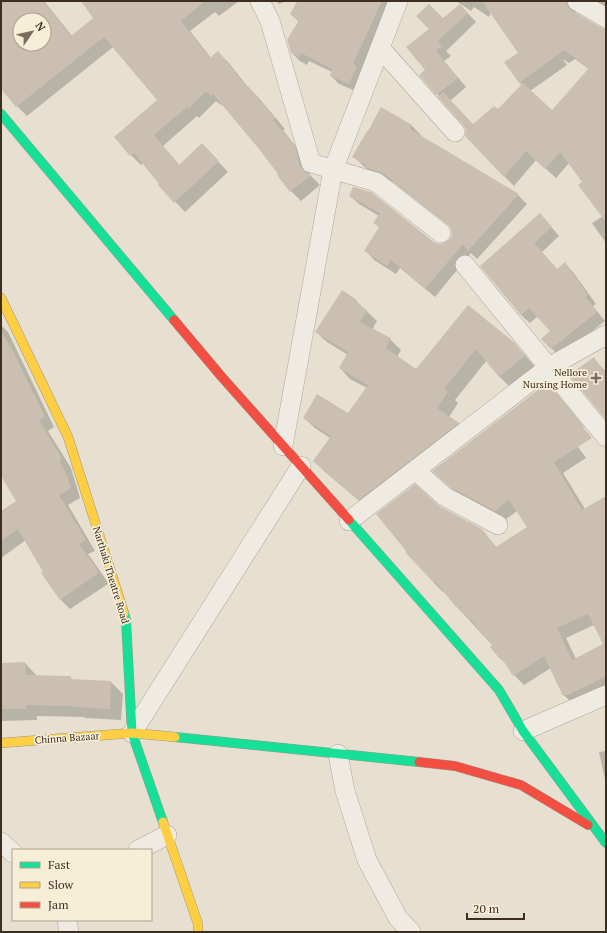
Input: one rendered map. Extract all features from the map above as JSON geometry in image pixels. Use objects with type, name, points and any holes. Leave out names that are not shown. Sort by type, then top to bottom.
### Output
[{"type":"street","points":[[260,1],[270,20],[311,163],[376,182],[441,233]]},
{"type":"street","points":[[283,446],[333,170],[398,1]]},
{"type":"street","points":[[577,1],[606,18]]},
{"type":"street","points":[[380,48],[454,132]]},
{"type":"street","points":[[1,114],[221,376],[499,690],[523,731],[606,843]]},
{"type":"street","points":[[465,265],[606,437]]},
{"type":"street","name":"Narthaki Theatre Road","points":[[1,298],[68,437],[126,620],[132,733],[198,924],[198,932]]},
{"type":"street","points":[[349,521],[549,368],[606,335]]},
{"type":"street","points":[[132,733],[301,466]]},
{"type":"street","points":[[415,470],[444,496],[498,525]]},
{"type":"street","points":[[523,731],[606,695]]},
{"type":"street","name":"Chinna Bazaar","points":[[1,742],[132,733],[455,766],[521,785],[596,830]]},
{"type":"street","points":[[338,754],[345,791],[367,860],[398,918],[412,932]]},
{"type":"street","points":[[596,830],[606,833]]},
{"type":"street","points":[[140,849],[168,835]]},
{"type":"street","points":[[1,842],[12,852]]},
{"type":"street","points":[[67,921],[69,932]]},
{"type":"building","points":[[1,1],[43,1],[52,12],[12,12],[12,52],[52,52],[52,12],[71,36],[93,18],[81,1],[205,1],[181,21],[210,58],[218,51],[247,87],[248,86],[275,118],[273,120],[295,146],[300,166],[311,175],[290,192],[259,149],[213,94],[211,96],[206,91],[188,109],[187,107],[154,135],[179,165],[202,143],[219,161],[174,203],[158,185],[159,184],[134,153],[130,156],[114,137],[157,100],[104,37],[16,107],[1,89]]},
{"type":"building","points":[[297,1],[382,1],[353,64],[357,66],[349,84],[330,76],[332,69],[301,53],[299,57],[291,53],[287,40],[299,20],[290,14]]},
{"type":"building","points":[[482,1],[566,1],[571,10],[606,29],[606,222],[578,185],[582,182],[560,152],[545,169],[526,151],[504,177],[465,136],[466,130],[463,125],[438,97],[443,92],[473,124],[494,106],[498,109],[523,83],[552,110],[589,68],[564,50],[519,83],[504,62],[518,53]]},
{"type":"building","points":[[429,4],[443,18],[460,4],[468,13],[438,41],[442,46],[436,51],[458,78],[436,95],[419,75],[425,70],[406,47],[429,29],[416,16]]},
{"type":"building","points":[[381,107],[412,125],[410,129],[519,194],[468,251],[463,244],[425,289],[391,260],[387,266],[364,251],[379,227],[373,223],[380,213],[349,196],[353,187],[371,192],[434,242],[439,244],[445,243],[452,235],[448,224],[383,173],[364,167],[366,165],[352,157]]},
{"type":"building","points":[[540,213],[552,227],[534,243],[557,269],[565,262],[588,295],[585,297],[597,312],[551,349],[541,339],[550,331],[529,308],[521,315],[480,266]]},
{"type":"building","points":[[342,290],[357,300],[355,302],[367,310],[360,322],[391,338],[386,348],[416,369],[468,305],[515,343],[525,356],[499,377],[476,349],[444,389],[448,392],[437,408],[459,423],[359,500],[313,461],[331,436],[303,418],[317,394],[348,413],[368,385],[339,368],[348,352],[315,332]]},
{"type":"building","points":[[1,331],[13,351],[45,417],[39,420],[62,459],[59,460],[67,475],[71,488],[59,495],[86,540],[79,544],[97,569],[98,573],[60,600],[41,573],[43,572],[18,529],[1,541],[1,511],[16,501],[1,476]]},
{"type":"building","points":[[594,357],[606,375],[606,420],[569,375]]},
{"type":"building","points":[[547,383],[592,438],[554,462],[582,510],[606,496],[606,676],[563,696],[544,656],[513,676],[501,657],[499,658],[490,647],[492,645],[471,620],[470,621],[457,606],[456,607],[435,581],[433,582],[405,552],[406,551],[376,514],[415,484],[439,506],[482,529],[496,547],[527,527],[509,500],[495,511],[450,487],[432,471]],"holes":[[[588,614],[603,644],[572,660],[557,628]]]},
{"type":"building","points":[[25,662],[26,675],[71,676],[71,679],[111,681],[110,709],[73,706],[26,705],[26,709],[1,709],[1,663]]},
{"type":"traffic: fast","points":[[1,114],[174,320]]},
{"type":"traffic: fast","points":[[349,520],[499,690],[523,731],[606,843]]},
{"type":"traffic: fast","points":[[124,613],[126,620],[132,733],[163,822]]},
{"type":"traffic: fast","points":[[175,737],[419,762]]},
{"type":"traffic: slow","points":[[1,298],[68,437],[124,613]]},
{"type":"traffic: slow","points":[[1,743],[132,733],[175,737]]},
{"type":"traffic: slow","points":[[163,822],[198,924],[198,932]]},
{"type":"traffic: jam","points":[[174,320],[221,376],[349,520]]},
{"type":"traffic: jam","points":[[419,762],[455,766],[521,785],[588,825]]},
{"type":"place","name":"Nellore Nursing Home","points":[[596,378]]}]
